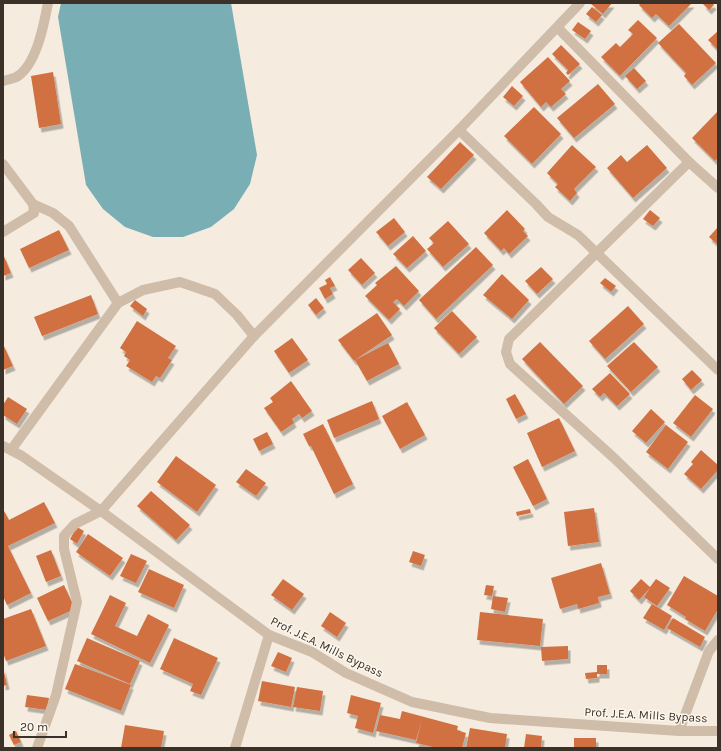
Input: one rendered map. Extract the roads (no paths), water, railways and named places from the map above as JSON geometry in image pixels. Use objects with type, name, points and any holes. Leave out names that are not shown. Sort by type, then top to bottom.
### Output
[{"type":"street","points":[[3,81],[16,77],[24,70],[37,47],[48,3]]},
{"type":"street","points":[[37,748],[56,694],[77,602],[64,549],[64,536],[75,524],[101,511],[254,336],[459,130],[558,28],[580,3]]},
{"type":"street","points":[[558,28],[689,162],[718,188]]},
{"type":"street","points":[[459,130],[548,217],[578,235],[718,370]]},
{"type":"street","points":[[689,162],[509,339],[506,352],[510,364],[614,458],[718,559]]},
{"type":"street","points":[[3,164],[33,204],[53,213],[70,226],[118,303]]},
{"type":"street","points":[[3,232],[34,213],[33,204]]},
{"type":"street","points":[[7,448],[118,303],[143,290],[180,282],[214,294],[237,315],[254,336]]},
{"type":"street","name":"Prof. J.E.A. Mills Bypass","points":[[7,448],[22,456],[101,511],[269,635],[312,652],[346,673],[412,702],[490,718],[680,731],[718,731]]},
{"type":"street","points":[[235,748],[269,635]]},
{"type":"street","points":[[680,731],[709,651],[718,640]]},
{"type":"water","points":[[61,3],[231,3],[257,155],[250,184],[234,209],[211,227],[183,237],[153,237],[125,227],[103,209],[86,185],[58,17]]}]
